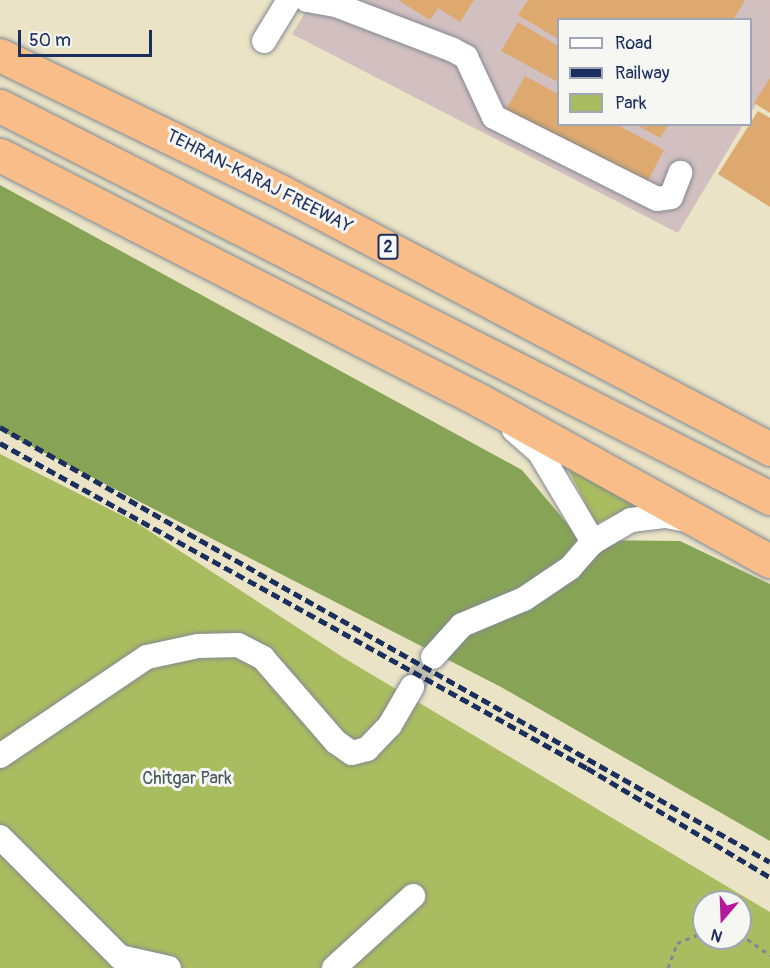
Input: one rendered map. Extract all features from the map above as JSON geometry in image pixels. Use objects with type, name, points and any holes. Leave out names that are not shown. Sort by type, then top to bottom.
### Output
[{"type":"highway","name":"TEHRAN-KARAJ FREEWAY","points":[[0,55],[282,192],[770,447]]},
{"type":"highway","points":[[0,106],[770,498]]},
{"type":"highway","points":[[0,155],[481,401],[770,561]]},
{"type":"street","points":[[264,40],[289,0]]},
{"type":"street","points":[[307,0],[336,5],[466,57],[494,117],[657,199],[671,197],[680,173]]},
{"type":"street","points":[[481,401],[540,453],[593,542]]},
{"type":"street","points":[[433,657],[462,625],[524,599],[570,568],[593,542],[631,520],[666,516],[700,524]]},
{"type":"street","points":[[0,756],[147,657],[198,646],[238,645],[263,658],[336,742],[352,753],[367,749],[390,725],[412,687]]},
{"type":"street","points":[[0,837],[120,957],[169,968]]},
{"type":"street","points":[[334,968],[413,896]]},
{"type":"path","points":[[668,968],[677,944],[692,937]]},
{"type":"path","points":[[752,942],[770,955]]},
{"type":"shaded area","points":[[313,0],[770,0],[770,80],[752,111],[752,18],[557,18],[557,126],[742,126],[678,233],[292,34]]},
{"type":"green space","points":[[0,185],[522,470],[581,540],[680,541],[770,584],[770,841],[501,687],[0,430]]},
{"type":"green space","name":"Chitgar Park","points":[[0,454],[137,523],[344,658],[733,890],[692,890],[692,950],[752,950],[752,901],[770,912],[770,968],[0,968]]},
{"type":"green space","points":[[563,459],[640,503],[596,524]]},
{"type":"building","points":[[398,0],[474,0],[460,22],[438,8],[430,20]]},
{"type":"building","points":[[528,0],[745,0],[734,18],[557,18],[557,38],[518,15]]},
{"type":"building","points":[[518,22],[557,45],[557,81],[501,51]]},
{"type":"building","points":[[525,76],[557,93],[557,126],[620,126],[664,150],[644,188],[504,113]]},
{"type":"building","points":[[770,78],[770,113],[754,103]]},
{"type":"building","points":[[758,111],[770,118],[770,207],[718,174],[748,126],[752,126],[752,120]]},
{"type":"building","points":[[639,126],[668,126],[660,138]]},
{"type":"tunnel","points":[[412,687],[433,657]]},
{"type":"railway","points":[[0,427],[770,862]]},
{"type":"railway","points":[[0,443],[587,768],[770,877]]}]
